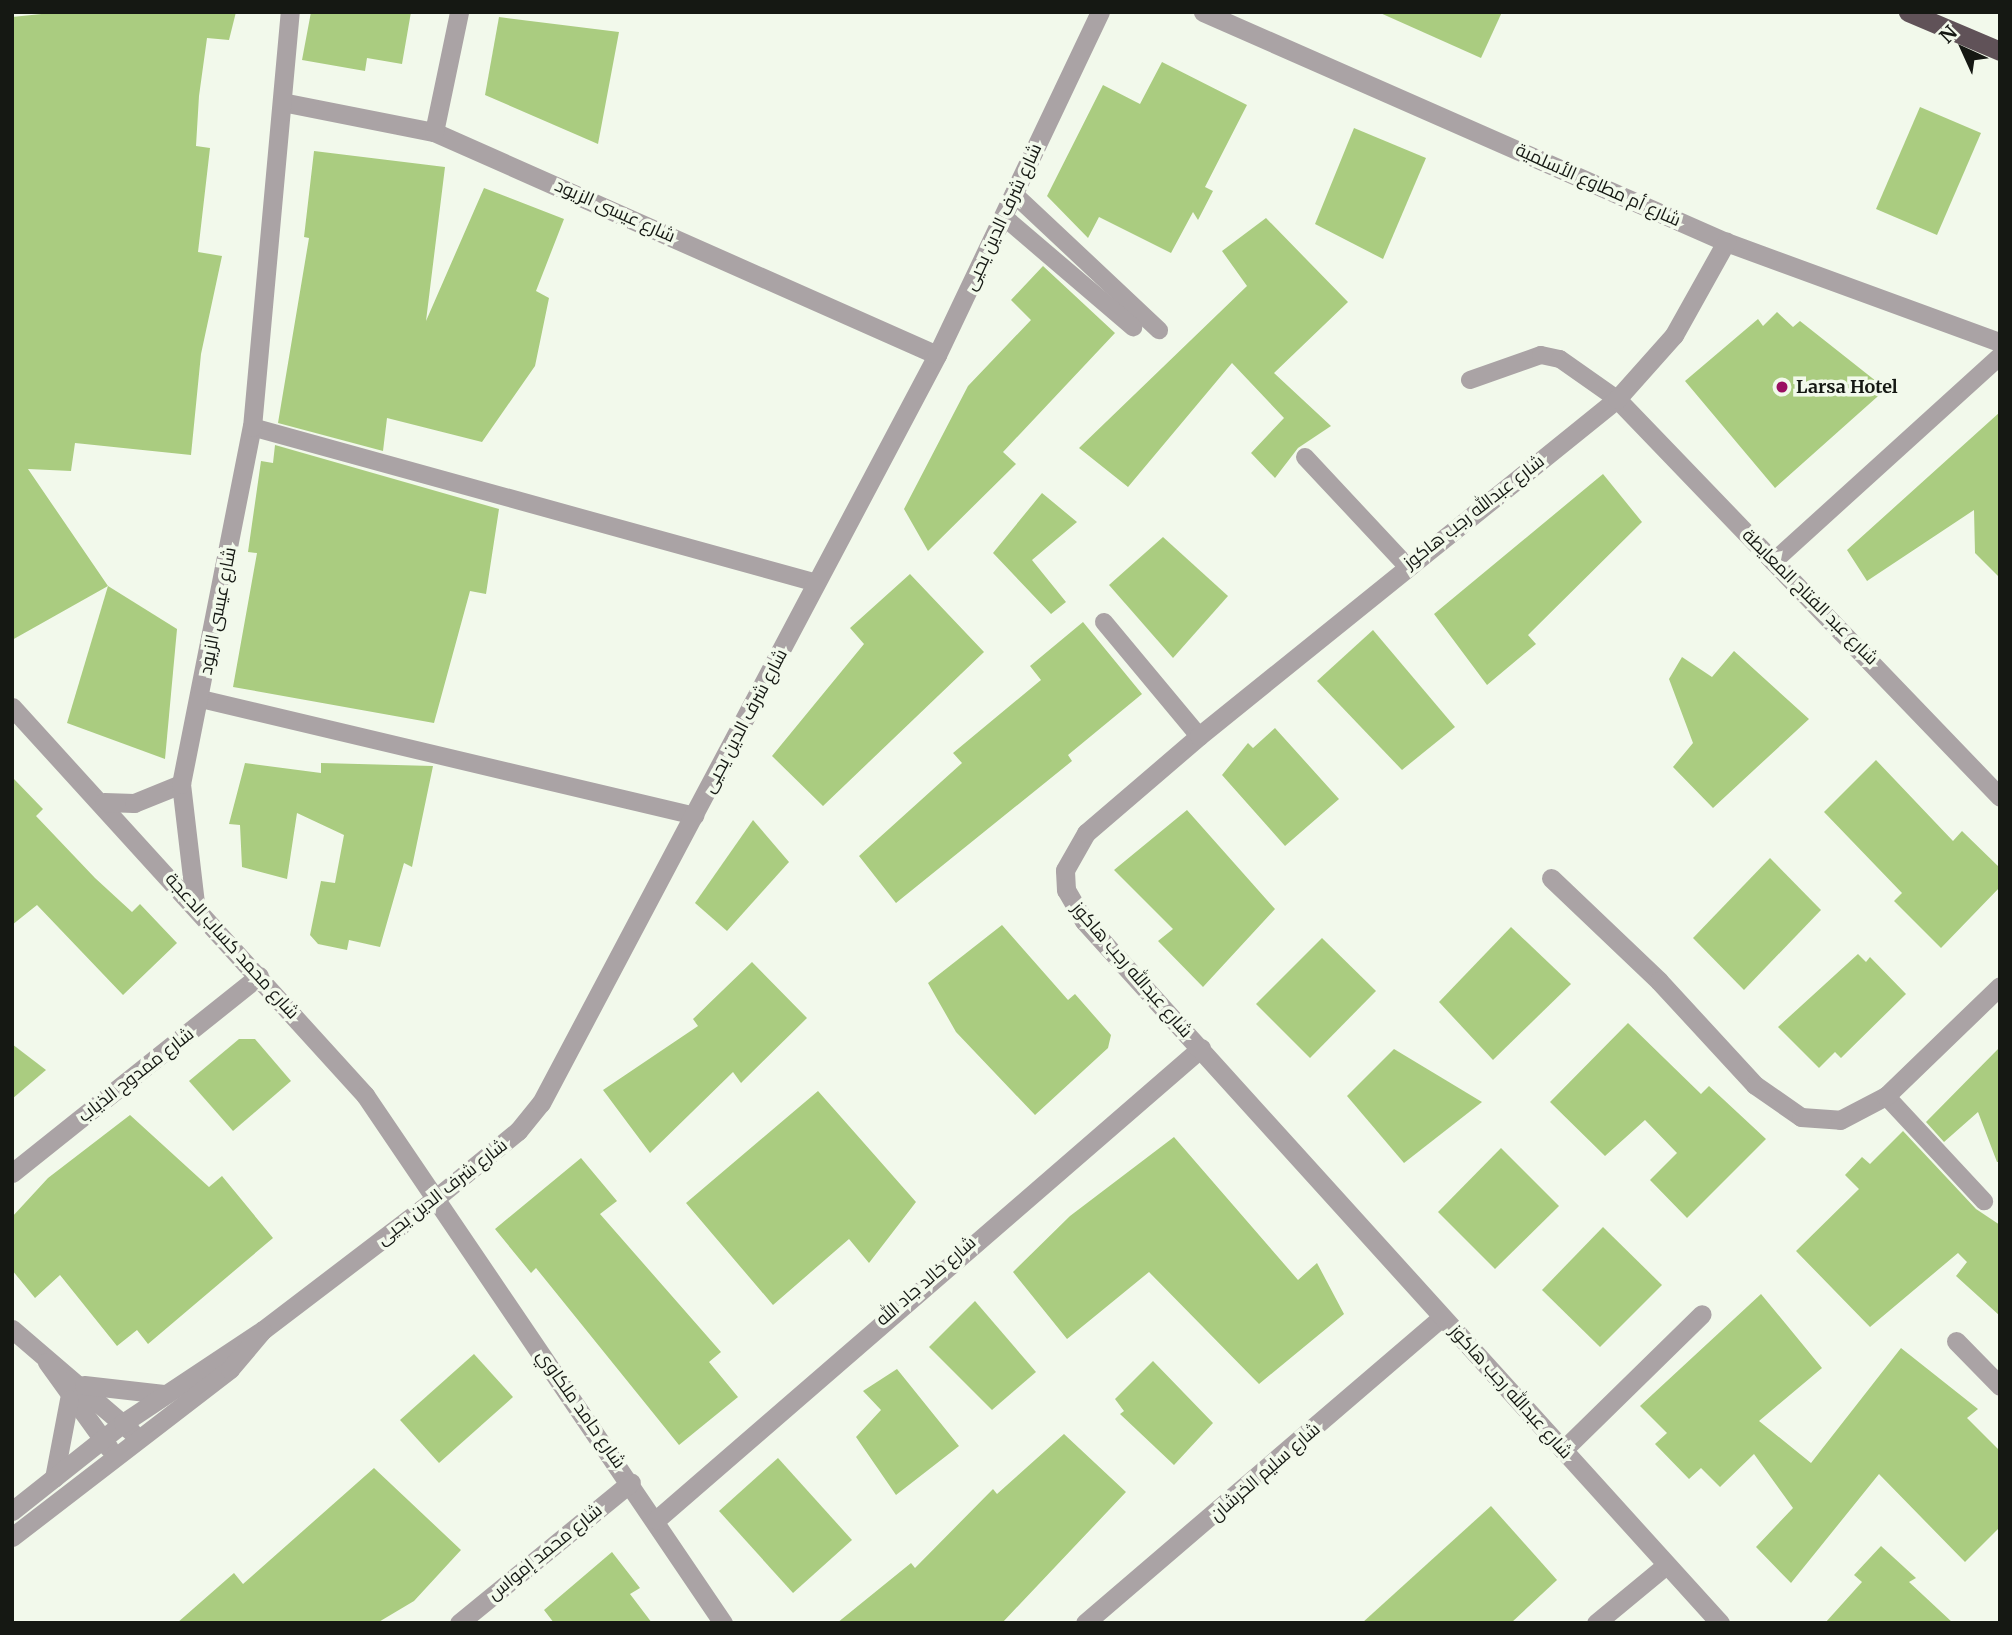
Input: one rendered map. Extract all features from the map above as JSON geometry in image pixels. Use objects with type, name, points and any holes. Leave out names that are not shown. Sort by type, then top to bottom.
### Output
[{"type":"highway","points":[[1908,12],[2000,51]]},
{"type":"street","name":"شارع عيسى الزيود","points":[[195,903],[181,784],[201,699],[252,427],[290,12]]},
{"type":"street","points":[[434,131],[459,12]]},
{"type":"street","name":"شارع شرف الدين يحيى","points":[[12,1511],[123,1423],[263,1330],[436,1198],[518,1132],[541,1103],[937,355],[1100,12]]},
{"type":"street","name":"شارع أم مطاوع الأسلمية","points":[[1203,12],[1727,242],[2000,342]]},
{"type":"street","name":"شارع عيسى الزيود","points":[[282,102],[434,131],[937,355]]},
{"type":"street","name":"شارع عبدالله رجب هاكوز","points":[[1720,1623],[1084,921],[1066,890],[1065,870],[1086,833],[1199,736],[1406,565],[1617,399],[1674,335],[1727,242]]},
{"type":"street","name":"شارع عبد الفتاح المعايطة","points":[[1617,399],[2000,797]]},
{"type":"street","name":"شارع محمد كساب الدعجة","points":[[12,707],[104,802],[365,1095],[436,1198]]},
{"type":"street","points":[[104,802],[134,803],[181,784]]},
{"type":"street","points":[[1551,878],[1616,940],[1779,1108],[1825,1122],[1886,1096],[2000,986]]},
{"type":"street","name":"شارع ممدوح الذياب","points":[[12,1173],[259,976]]},
{"type":"street","name":"شارع خالد جاد الله","points":[[656,1520],[1003,1213],[1201,1048]]},
{"type":"street","name":"شارع حامد ملكاوي","points":[[436,1198],[631,1482],[723,1623]]},
{"type":"street","points":[[1563,1450],[1702,1314]]},
{"type":"street","name":"شارع سليم الخرشان","points":[[1085,1623],[1442,1317]]},
{"type":"street","points":[[12,1329],[45,1358],[76,1392],[102,1440],[117,1457]]},
{"type":"street","name":"شارع شرف الدين يحيى","points":[[12,1537],[243,1359],[263,1330]]},
{"type":"street","points":[[1956,1341],[2000,1386]]},
{"type":"street","points":[[76,1392],[163,1394]]},
{"type":"street","points":[[76,1392],[123,1423],[140,1440]]},
{"type":"street","points":[[54,1478],[76,1392]]},
{"type":"street","name":"شارع محمد إمواس","points":[[459,1623],[631,1482]]},
{"type":"street","points":[[1596,1623],[1667,1565]]},
{"type":"lane","points":[[1014,194],[1159,330]]},
{"type":"lane","points":[[1004,217],[1133,327]]},
{"type":"lane","points":[[1470,380],[1541,355],[1560,359],[1617,399]]},
{"type":"lane","points":[[1773,562],[2000,356]]},
{"type":"lane","points":[[252,427],[817,583]]},
{"type":"lane","points":[[1305,457],[1406,565]]},
{"type":"lane","points":[[1104,622],[1199,736]]},
{"type":"lane","points":[[201,699],[695,816]]},
{"type":"lane","points":[[1886,1096],[1984,1201]]},
{"type":"building","points":[[61,12],[236,12],[229,40],[207,38],[196,146],[210,148],[198,252],[222,256],[201,354],[191,455],[75,443],[71,471],[28,469],[108,586],[12,640],[12,17]]},
{"type":"building","points":[[311,12],[411,12],[402,64],[367,58],[365,71],[302,60]]},
{"type":"building","points":[[1378,12],[1502,12],[1481,58]]},
{"type":"building","points":[[499,17],[619,32],[598,144],[485,95]]},
{"type":"building","points":[[1162,62],[1247,105],[1205,187],[1213,191],[1198,220],[1193,212],[1171,253],[1099,217],[1088,238],[1047,196],[1103,85],[1140,104]]},
{"type":"building","points":[[1920,107],[1981,133],[1937,235],[1876,209]]},
{"type":"building","points":[[1354,128],[1426,158],[1383,259],[1315,224]]},
{"type":"building","points":[[314,151],[445,167],[426,321],[484,188],[564,219],[536,291],[549,298],[535,366],[482,442],[387,418],[383,451],[278,423],[309,238],[304,237]]},
{"type":"building","points":[[1266,218],[1348,302],[1274,373],[1331,426],[1298,448],[1275,478],[1251,453],[1284,418],[1232,363],[1128,487],[1079,448],[1247,286],[1222,251]]},
{"type":"building","points":[[1043,266],[1115,333],[1003,452],[1016,464],[928,551],[904,509],[968,386],[1031,320],[1011,300]]},
{"type":"building","points":[[1777,312],[1793,327],[1800,321],[1886,389],[1775,488],[1685,381],[1758,319],[1763,326]]},
{"type":"building","points":[[2000,412],[2000,578],[1975,553],[1974,510],[1867,581],[1847,550]]},
{"type":"building","points":[[275,445],[499,509],[486,594],[470,591],[434,723],[233,687],[257,553],[248,552],[261,461],[273,463]]},
{"type":"building","points":[[1603,474],[1642,522],[1528,635],[1536,644],[1487,685],[1434,614]]},
{"type":"building","points":[[1042,493],[1077,522],[1032,560],[1066,602],[1051,614],[993,553]]},
{"type":"building","points":[[1163,537],[1228,596],[1173,658],[1109,585]]},
{"type":"building","points":[[910,574],[984,652],[823,806],[772,756],[864,644],[850,628]]},
{"type":"building","points":[[108,586],[177,629],[165,759],[67,723]]},
{"type":"building","points":[[1083,622],[1142,694],[1068,755],[1072,761],[896,903],[859,856],[962,763],[953,753],[1041,680],[1030,666]]},
{"type":"building","points":[[1373,630],[1455,727],[1402,770],[1317,681]]},
{"type":"building","points":[[1734,651],[1809,719],[1713,808],[1673,767],[1693,743],[1669,679],[1682,657],[1712,677]]},
{"type":"building","points":[[1275,728],[1339,799],[1285,846],[1222,775],[1248,743],[1253,748]]},
{"type":"building","points":[[1876,760],[1953,841],[1962,831],[2000,868],[2000,887],[1941,948],[1894,901],[1902,893],[1824,812]]},
{"type":"building","points":[[245,763],[321,773],[321,763],[433,766],[412,867],[404,863],[380,947],[349,940],[347,950],[318,944],[310,935],[321,881],[335,883],[344,835],[297,813],[287,879],[242,867],[240,825],[229,824]]},
{"type":"building","points":[[12,777],[43,809],[36,816],[95,878],[132,912],[140,904],[177,943],[123,995],[37,905],[12,925]]},
{"type":"building","points":[[1187,810],[1275,909],[1203,987],[1158,941],[1173,929],[1114,870]]},
{"type":"building","points":[[753,820],[789,862],[727,931],[695,903]]},
{"type":"building","points":[[1770,858],[1821,910],[1744,990],[1693,938]]},
{"type":"building","points":[[1002,925],[1068,1000],[1075,994],[1111,1035],[1108,1048],[1035,1115],[956,1032],[928,983]]},
{"type":"building","points":[[1511,927],[1571,984],[1493,1060],[1439,1002]]},
{"type":"building","points":[[1322,938],[1376,991],[1310,1058],[1256,1004]]},
{"type":"building","points":[[1858,954],[1866,962],[1870,957],[1906,994],[1841,1058],[1835,1052],[1819,1068],[1778,1027]]},
{"type":"building","points":[[752,962],[807,1018],[741,1083],[733,1072],[650,1153],[603,1090],[698,1026],[693,1019]]},
{"type":"building","points":[[1628,1023],[1701,1094],[1709,1086],[1766,1139],[1687,1218],[1650,1180],[1677,1153],[1645,1120],[1605,1156],[1550,1102]]},
{"type":"building","points":[[239,1039],[255,1039],[291,1081],[233,1131],[189,1081]]},
{"type":"building","points":[[12,1044],[46,1070],[12,1099]]},
{"type":"building","points":[[2000,1047],[2000,1162],[1997,1162],[1978,1112],[1944,1142],[1926,1122]]},
{"type":"building","points":[[1394,1049],[1482,1102],[1404,1163],[1347,1096]]},
{"type":"building","points":[[818,1091],[916,1202],[869,1263],[849,1239],[773,1305],[686,1203]]},
{"type":"building","points":[[130,1115],[209,1187],[222,1176],[273,1238],[148,1344],[137,1330],[117,1346],[60,1275],[35,1298],[12,1270],[12,1217],[48,1178]]},
{"type":"building","points":[[1903,1131],[1976,1209],[2000,1225],[2000,1316],[1956,1276],[1967,1262],[1958,1253],[1870,1327],[1796,1251],[1859,1189],[1845,1175],[1862,1157],[1870,1164]]},
{"type":"building","points":[[1174,1137],[1298,1280],[1317,1263],[1344,1314],[1259,1384],[1149,1272],[1067,1339],[1013,1272],[1070,1216]]},
{"type":"building","points":[[1501,1148],[1559,1206],[1495,1269],[1438,1212]]},
{"type":"building","points":[[581,1158],[617,1201],[600,1214],[721,1352],[709,1362],[738,1397],[679,1445],[536,1268],[531,1273],[495,1229]]},
{"type":"building","points":[[1603,1227],[1662,1285],[1600,1347],[1542,1290]]},
{"type":"building","points":[[1761,1294],[1822,1368],[1759,1421],[1811,1463],[1901,1348],[1978,1409],[1967,1418],[2000,1451],[2000,1527],[1965,1562],[1879,1474],[1791,1583],[1756,1547],[1793,1508],[1754,1454],[1720,1487],[1701,1468],[1689,1479],[1655,1444],[1667,1433],[1640,1406]]},
{"type":"building","points":[[975,1301],[1036,1372],[992,1410],[929,1347]]},
{"type":"building","points":[[474,1354],[513,1397],[439,1463],[400,1420]]},
{"type":"building","points":[[1153,1361],[1213,1423],[1174,1465],[1120,1414],[1124,1411],[1115,1399]]},
{"type":"building","points":[[897,1369],[959,1446],[896,1495],[856,1437],[881,1410],[863,1391]]},
{"type":"building","points":[[1064,1434],[1126,1492],[1002,1623],[837,1623],[911,1563],[915,1568],[993,1489],[997,1494]]},
{"type":"building","points":[[778,1458],[852,1540],[793,1593],[719,1511]]},
{"type":"building","points":[[374,1468],[461,1550],[414,1601],[377,1623],[177,1623],[234,1573],[243,1584]]},
{"type":"building","points":[[1491,1506],[1557,1580],[1511,1623],[1362,1623]]},
{"type":"building","points":[[1881,1546],[1916,1578],[1909,1582],[1953,1623],[1825,1623],[1862,1582],[1854,1575]]},
{"type":"building","points":[[612,1552],[640,1588],[630,1594],[652,1623],[554,1623],[544,1610]]},
{"type":"place","name":"Larsa Hotel","points":[[1782,387]]}]
